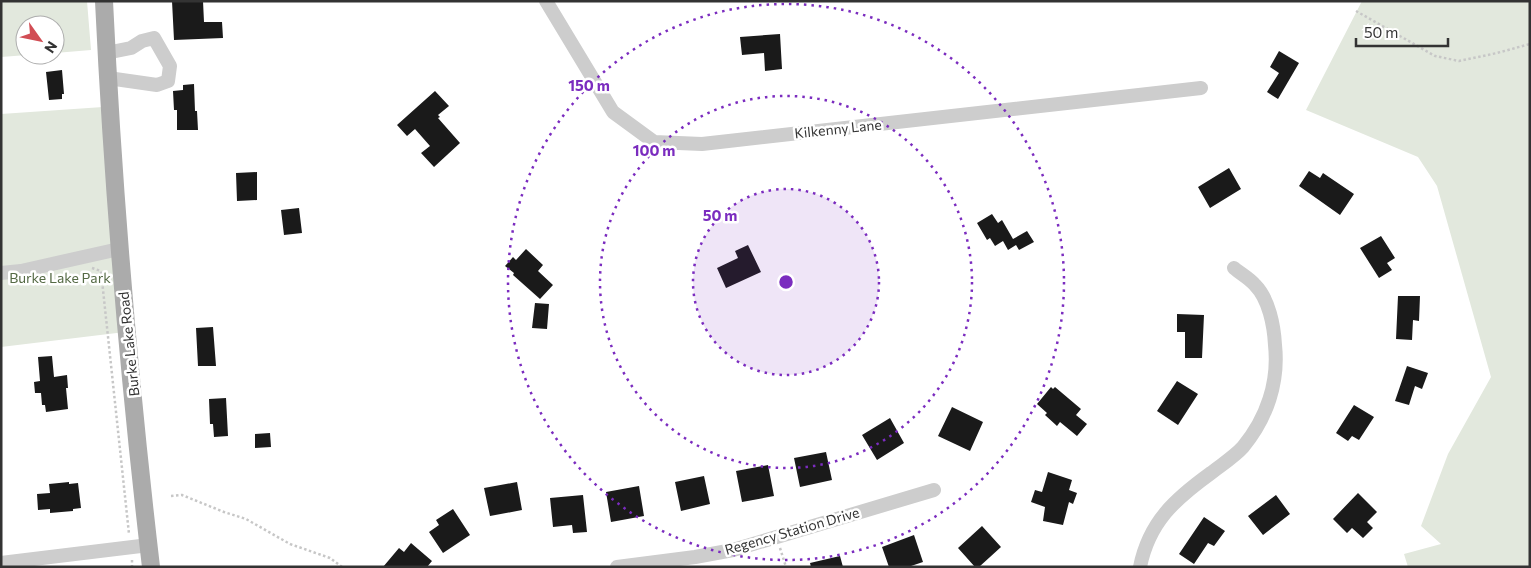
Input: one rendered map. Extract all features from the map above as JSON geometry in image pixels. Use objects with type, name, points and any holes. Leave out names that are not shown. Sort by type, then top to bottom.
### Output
[{"type":"main road","name":"Burke Lake Road","points":[[104,1],[119,249],[151,567]]},
{"type":"street","name":"Kilkenny Lane","points":[[546,1],[613,112],[654,142],[702,144],[1201,88]]},
{"type":"street","points":[[106,53],[131,48],[142,41],[154,38],[170,66],[168,81],[157,85],[108,78]]},
{"type":"street","points":[[1,273],[21,271],[119,249]]},
{"type":"street","points":[[1140,567],[1142,554],[1162,516],[1188,490],[1243,447],[1259,424],[1271,397],[1275,378],[1276,358],[1270,316],[1265,301],[1256,285],[1234,268]]},
{"type":"street","name":"Regency Station Drive","points":[[617,567],[733,550],[934,490]]},
{"type":"street","points":[[1,563],[149,545]]},
{"type":"path","points":[[1356,11],[1435,56],[1459,61],[1530,44]]},
{"type":"path","points":[[77,258],[87,267],[101,270],[132,567]]},
{"type":"path","points":[[171,496],[182,495],[246,519],[290,544],[330,558],[342,567]]},
{"type":"path","points":[[777,537],[786,567]]},
{"type":"green space","points":[[1,1],[87,1],[91,50],[65,52],[65,15],[15,15],[15,56],[1,57]]},
{"type":"green space","points":[[1362,1],[1530,1],[1530,567],[1408,567],[1404,554],[1441,544],[1421,526],[1448,454],[1491,377],[1437,186],[1418,157],[1306,110]]},
{"type":"green space","name":"Burke Lake Park","points":[[103,107],[125,332],[1,347],[1,114]]},
{"type":"building","points":[[172,1],[203,1],[204,22],[222,22],[223,38],[174,40]]},
{"type":"building","points":[[780,34],[782,69],[765,71],[764,53],[742,55],[740,37]]},
{"type":"building","points":[[1279,51],[1299,63],[1278,99],[1267,92],[1279,73],[1270,67]]},
{"type":"building","points":[[62,70],[64,94],[62,94],[62,99],[49,100],[46,72]]},
{"type":"building","points":[[194,84],[198,130],[177,130],[177,110],[174,110],[173,91],[183,90],[183,85]]},
{"type":"building","points":[[435,91],[449,106],[438,115],[440,117],[438,118],[460,143],[434,167],[421,153],[430,146],[415,129],[407,136],[397,125]]},
{"type":"building","points":[[1229,168],[1241,189],[1210,208],[1198,187]]},
{"type":"building","points":[[1309,171],[1320,178],[1323,173],[1354,194],[1340,215],[1299,186]]},
{"type":"building","points":[[257,172],[257,200],[237,201],[236,173]]},
{"type":"building","points":[[299,208],[302,233],[284,235],[281,210]]},
{"type":"building","points":[[992,214],[998,223],[1002,220],[1013,239],[1027,231],[1034,242],[1019,250],[1016,245],[1008,250],[1003,241],[995,246],[990,238],[987,240],[977,223]]},
{"type":"building","points":[[1381,236],[1395,258],[1387,263],[1392,270],[1379,278],[1360,248]]},
{"type":"building","points":[[748,245],[761,272],[726,288],[717,268],[738,258],[735,251]]},
{"type":"building","points":[[526,249],[543,265],[538,271],[553,285],[540,299],[505,266],[513,257],[516,260]]},
{"type":"building","points":[[1398,296],[1420,296],[1419,321],[1413,320],[1412,340],[1396,339]]},
{"type":"building","points":[[535,303],[549,304],[547,329],[532,328]]},
{"type":"building","points":[[1177,314],[1204,315],[1202,358],[1185,358],[1185,332],[1177,332]]},
{"type":"building","points":[[213,327],[216,366],[198,366],[196,328]]},
{"type":"building","points":[[52,356],[54,377],[67,375],[68,409],[46,412],[45,405],[42,405],[41,393],[35,393],[34,382],[40,381],[38,357]]},
{"type":"building","points":[[1407,366],[1428,373],[1422,389],[1415,386],[1409,405],[1395,401]]},
{"type":"building","points":[[1177,381],[1198,394],[1178,425],[1157,411]]},
{"type":"building","points":[[1051,387],[1053,389],[1055,387],[1081,409],[1076,415],[1087,424],[1077,436],[1060,422],[1057,426],[1037,404]]},
{"type":"building","points":[[226,398],[228,436],[214,437],[213,424],[210,424],[209,399]]},
{"type":"building","points":[[1354,405],[1374,417],[1359,440],[1352,436],[1348,441],[1336,433]]},
{"type":"building","points":[[952,407],[983,422],[970,451],[938,436]]},
{"type":"building","points":[[890,418],[904,443],[877,460],[862,435]]},
{"type":"building","points":[[270,433],[271,447],[255,448],[255,434]]},
{"type":"building","points":[[826,452],[832,480],[800,487],[794,458]]},
{"type":"building","points":[[768,465],[774,496],[742,502],[736,471]]},
{"type":"building","points":[[1048,472],[1072,480],[1069,490],[1077,493],[1073,504],[1069,502],[1063,525],[1043,521],[1045,507],[1031,502],[1035,490],[1042,492]]},
{"type":"building","points":[[704,476],[710,504],[681,511],[675,482]]},
{"type":"building","points":[[69,482],[69,484],[78,483],[81,508],[73,509],[73,511],[50,513],[50,509],[38,510],[37,494],[50,493],[49,484]]},
{"type":"building","points":[[517,482],[522,510],[490,516],[484,488]]},
{"type":"building","points":[[639,486],[644,516],[611,522],[606,492]]},
{"type":"building","points":[[1358,493],[1377,512],[1367,522],[1373,528],[1363,538],[1352,528],[1347,533],[1333,519]]},
{"type":"building","points":[[583,495],[587,532],[573,533],[572,525],[553,527],[550,498]]},
{"type":"building","points":[[1276,495],[1290,514],[1263,535],[1248,516]]},
{"type":"building","points":[[453,509],[470,535],[443,553],[429,532],[439,525],[436,520]]},
{"type":"building","points":[[1204,517],[1225,531],[1214,546],[1208,543],[1194,564],[1179,554]]},
{"type":"building","points":[[982,526],[1001,547],[979,567],[975,567],[958,548]]},
{"type":"building","points":[[914,535],[923,562],[908,567],[889,567],[882,547]]},
{"type":"building","points":[[411,543],[432,561],[427,567],[383,567],[399,548],[404,552]]},
{"type":"building","points":[[840,556],[843,567],[811,567],[810,563]]}]
